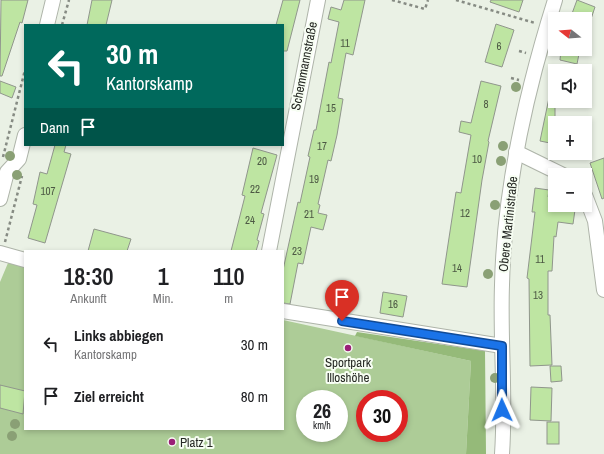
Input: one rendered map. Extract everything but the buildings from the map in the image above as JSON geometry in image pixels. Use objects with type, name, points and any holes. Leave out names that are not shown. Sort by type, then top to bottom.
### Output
[{"type":"street","points":[[47,24],[54,0]]},
{"type":"street","name":"Schemmannstraße","points":[[269,250],[318,0]]},
{"type":"street","name":"Obere Martinistraße","points":[[502,454],[502,283],[507,214],[516,152],[532,78],[555,0]]},
{"type":"street","points":[[0,199],[7,172],[19,159],[24,139]]},
{"type":"street","points":[[516,152],[549,168]]},
{"type":"street","points":[[592,212],[595,220],[604,290]]},
{"type":"street","points":[[1,253],[24,260]]},
{"type":"street","points":[[284,311],[502,346]]},
{"type":"path","points":[[62,24],[69,0]]},
{"type":"path","points":[[392,0],[425,9],[428,0]]},
{"type":"path","points":[[456,0],[547,26]]},
{"type":"path","points":[[519,51],[529,54]]},
{"type":"path","points":[[1,163],[24,74]]},
{"type":"path","points":[[511,78],[521,81]]},
{"type":"path","points":[[1,253],[23,174]]},
{"type":"green space","name":"Sportpark Illoshöhe","points":[[8,263],[24,267],[24,430],[284,430],[284,320],[471,361],[466,454],[0,454],[0,282]]},
{"type":"green space","points":[[357,332],[485,351],[486,454],[466,454],[471,361],[355,336]]},
{"type":"place","name":"Sportpark Illoshöhe","points":[[348,348]]},
{"type":"place","name":"Platz 1","points":[[172,442]]},
{"type":"route","points":[[342,321],[502,346],[502,410]]}]
